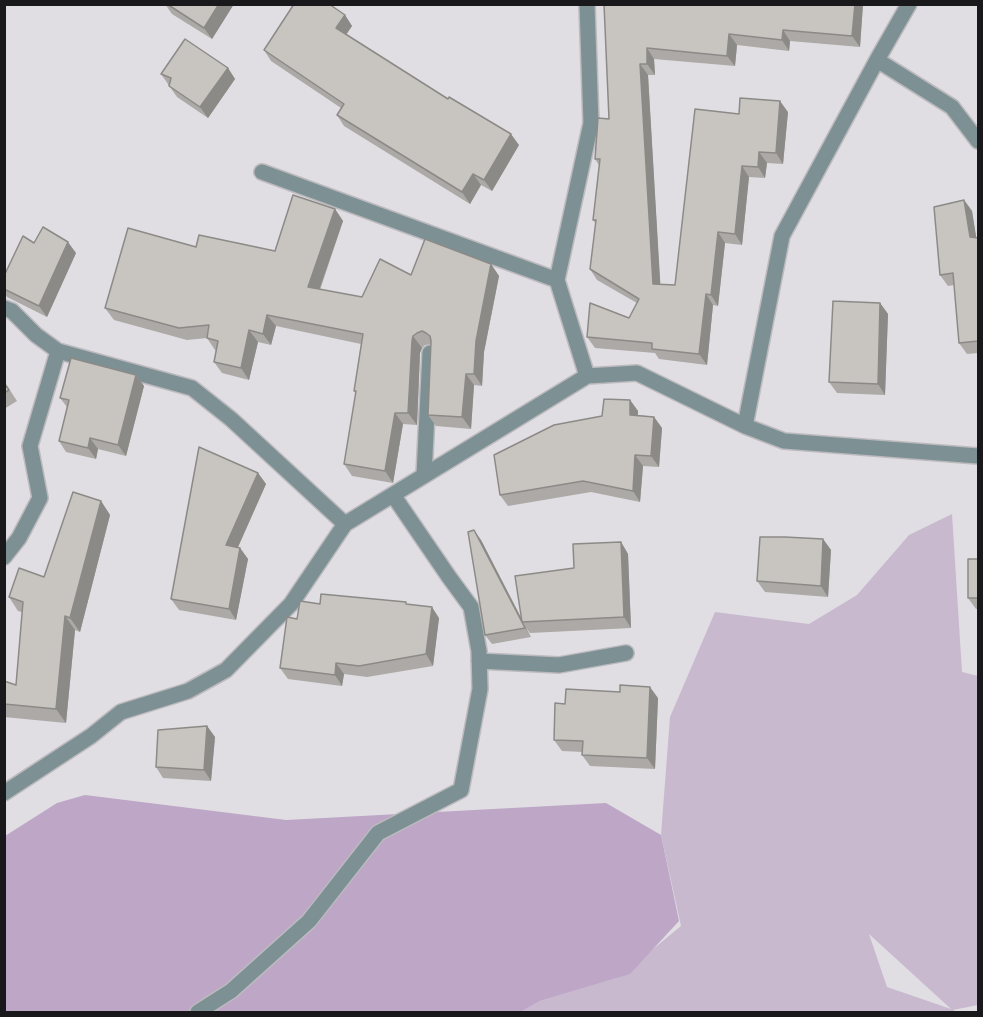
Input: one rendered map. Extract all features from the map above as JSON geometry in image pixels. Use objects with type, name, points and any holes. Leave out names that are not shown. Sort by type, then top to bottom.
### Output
[{"type":"street","points":[[587,4],[591,123],[557,280],[587,376]]},
{"type":"street","points":[[745,426],[782,236],[909,4]]},
{"type":"street","points":[[877,60],[952,107],[978,141]]},
{"type":"street","points":[[262,172],[557,280]]},
{"type":"street","points":[[4,308],[12,310],[36,335],[58,351],[192,388],[231,419],[345,524]]},
{"type":"street","points":[[4,557],[19,538],[40,498],[30,446],[58,351]]},
{"type":"street","points":[[424,475],[430,353]]},
{"type":"street","points":[[4,793],[91,736],[121,712],[188,691],[226,670],[291,604],[345,524],[587,376],[637,373],[745,426],[784,441],[978,456]]},
{"type":"street","points":[[198,1012],[231,991],[309,921],[378,833],[461,790],[480,689],[479,651],[471,607],[393,495]]},
{"type":"street","points":[[479,661],[559,665],[626,653]]},
{"type":"shaded area","points":[[952,514],[962,672],[978,676],[978,1005],[953,1010],[957,1012],[519,1012],[540,1001],[619,977],[681,926],[661,835],[670,717],[715,612],[809,624],[857,595],[909,535]],"holes":[[[869,934],[951,1009],[887,987]]]},
{"type":"shaded area","points":[[85,795],[286,820],[606,803],[661,835],[679,921],[630,974],[540,1001],[520,1012],[5,1012],[5,836],[57,803]]},
{"type":"building","points":[[167,4],[219,4],[204,28]]},
{"type":"building","points":[[294,4],[329,4],[345,15],[336,28],[448,99],[449,97],[511,134],[484,180],[473,174],[462,192],[337,115],[344,104],[264,50]]},
{"type":"building","points":[[604,4],[855,4],[852,36],[783,30],[782,40],[729,34],[727,56],[647,48],[647,64],[640,64],[653,284],[675,285],[695,109],[739,114],[740,98],[780,101],[776,153],[759,152],[758,167],[742,166],[735,234],[718,232],[711,295],[706,294],[699,354],[652,349],[652,343],[587,337],[590,303],[629,318],[639,299],[590,269],[600,159],[595,159],[598,118],[609,119]]},
{"type":"building","points":[[185,39],[228,68],[200,107],[169,86],[171,78],[161,74]]},
{"type":"building","points":[[293,195],[335,209],[308,287],[362,297],[380,259],[411,275],[425,239],[491,264],[476,341],[474,374],[466,374],[462,417],[428,415],[431,341],[430,336],[426,333],[422,331],[417,333],[413,336],[412,341],[408,413],[395,413],[385,471],[344,464],[363,334],[267,315],[263,334],[249,330],[241,368],[214,362],[218,341],[207,338],[209,325],[179,328],[105,308],[128,228],[196,247],[199,235],[275,251]]},
{"type":"building","points":[[964,200],[970,237],[978,238],[978,341],[959,343],[953,273],[940,275],[934,207]]},
{"type":"building","points":[[43,227],[68,242],[39,306],[4,289],[4,276],[23,236],[34,243]]},
{"type":"building","points":[[833,301],[880,303],[878,384],[829,382]]},
{"type":"building","points":[[71,358],[136,375],[118,445],[90,438],[88,448],[59,441],[69,400],[60,398]]},
{"type":"building","points":[[4,383],[9,390],[4,393]]},
{"type":"building","points":[[604,399],[630,400],[630,415],[654,417],[651,456],[635,455],[633,491],[583,481],[500,495],[494,455],[554,425],[602,416]]},
{"type":"building","points":[[199,447],[258,473],[226,545],[240,548],[229,609],[171,599]]},
{"type":"building","points":[[73,492],[101,501],[70,618],[65,616],[56,709],[4,704],[4,681],[16,685],[23,602],[9,597],[19,568],[44,577]]},
{"type":"building","points":[[474,530],[525,628],[485,635],[468,532]]},
{"type":"building","points":[[760,537],[823,539],[821,586],[757,581]]},
{"type":"building","points":[[621,542],[624,617],[522,622],[515,576],[574,568],[573,544]]},
{"type":"building","points":[[968,559],[978,559],[978,598],[968,598]]},
{"type":"building","points":[[321,594],[406,602],[406,604],[432,607],[426,654],[359,666],[336,663],[335,675],[280,668],[287,617],[297,619],[300,601],[320,604]]},
{"type":"building","points":[[620,685],[650,687],[647,758],[582,755],[583,741],[554,740],[555,703],[565,704],[566,689],[620,692]]},
{"type":"building","points":[[207,726],[204,770],[156,767],[158,730]]}]
